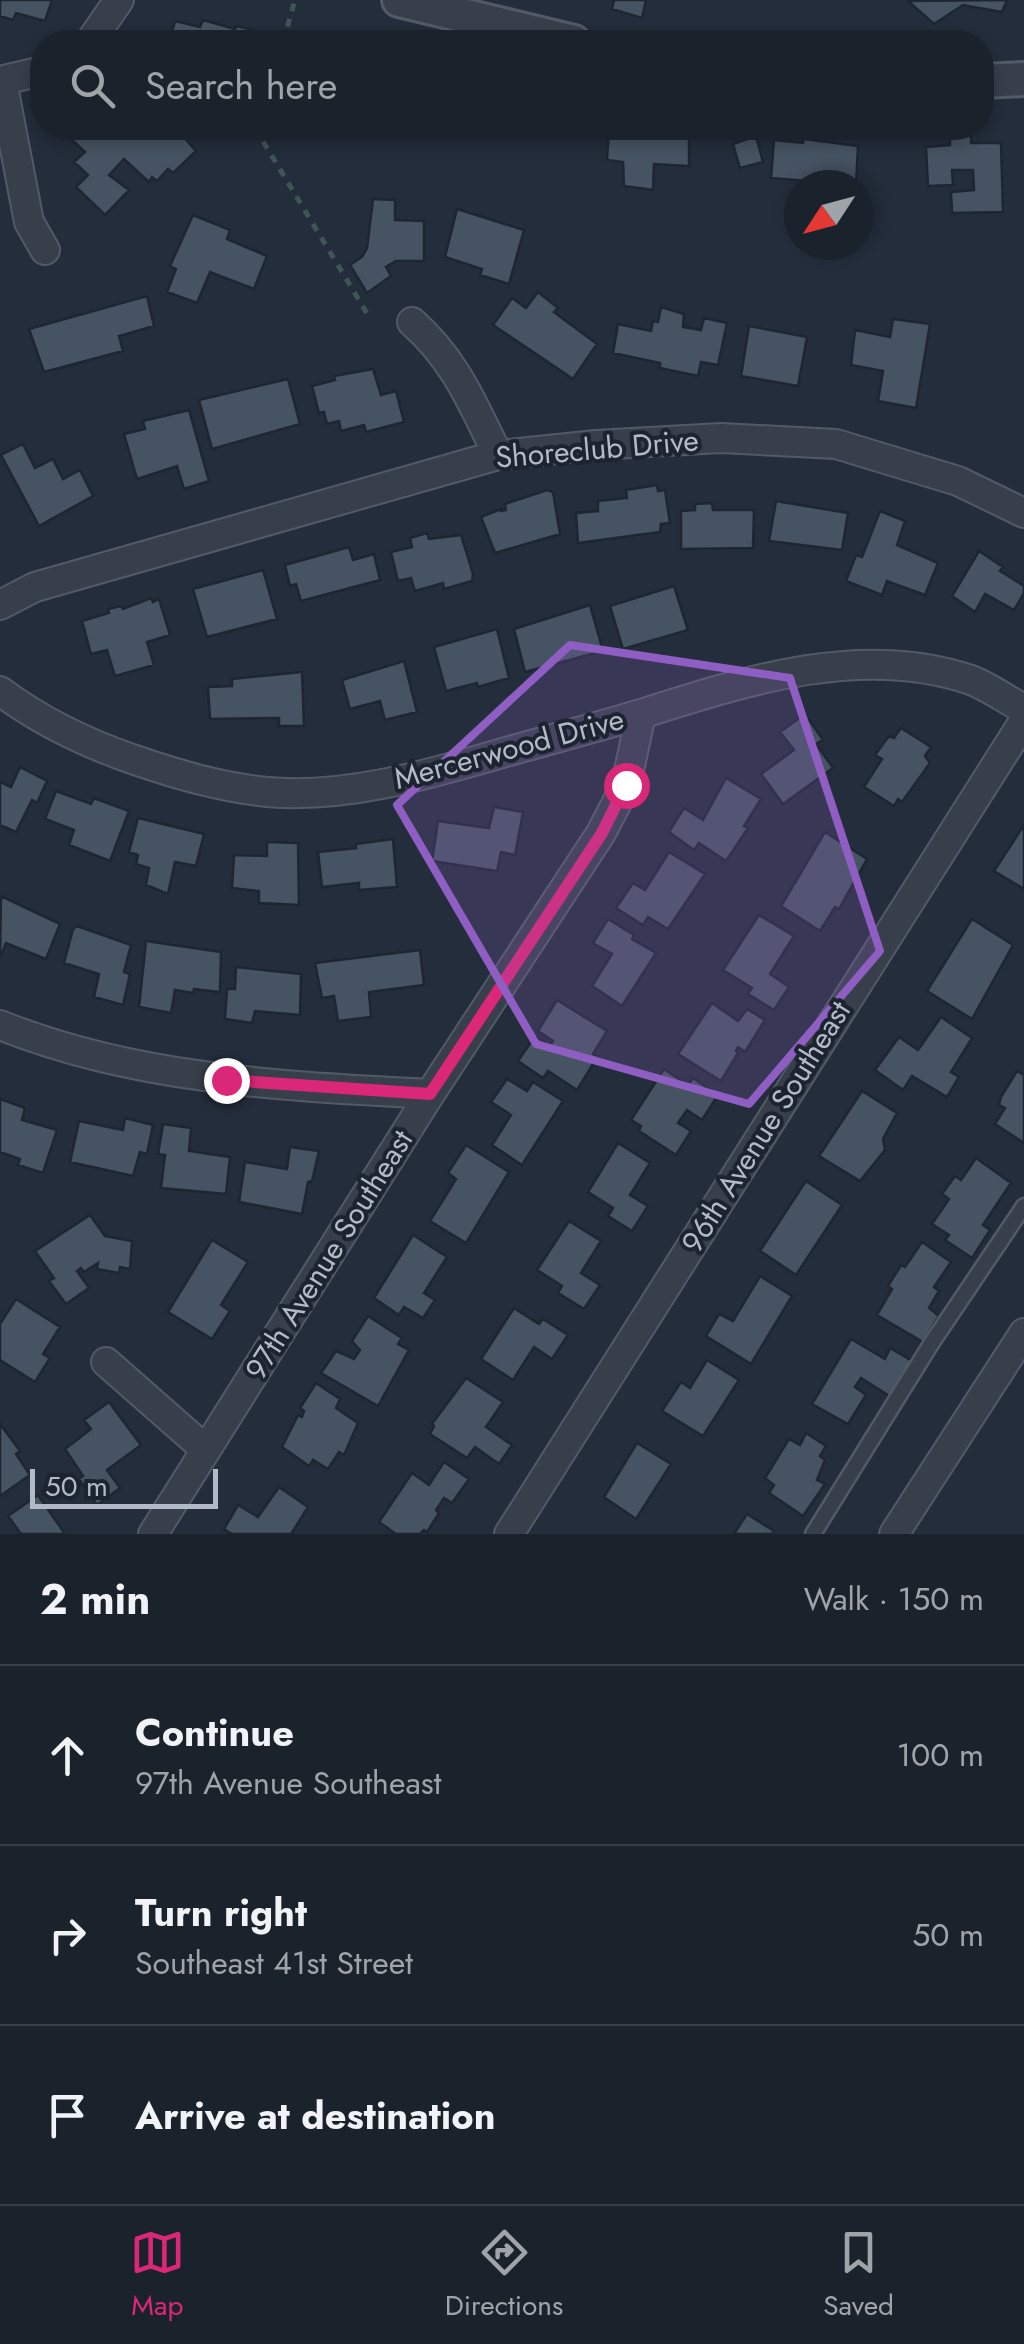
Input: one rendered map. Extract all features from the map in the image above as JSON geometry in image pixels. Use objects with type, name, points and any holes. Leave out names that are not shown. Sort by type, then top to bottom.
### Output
[{"type":"street","points":[[98,30],[119,0]]},
{"type":"street","points":[[399,0],[524,30]]},
{"type":"street","points":[[30,74],[1,81],[30,222],[45,250]]},
{"type":"street","points":[[994,80],[1024,79]]},
{"type":"street","points":[[412,322],[438,345],[456,369],[498,454]]},
{"type":"street","name":"Shoreclub Drive","points":[[0,605],[35,587],[498,454],[721,438],[836,444],[958,481],[1024,513]]},
{"type":"street","name":"Mercerwood Drive","points":[[0,691],[18,705],[106,750],[202,783],[271,792],[337,791],[432,774],[714,690],[825,666],[879,664],[923,669],[973,681],[1024,710]]},
{"type":"street","name":"97th Avenue Southeast","points":[[153,1534],[430,1094],[602,833],[626,785],[641,714]]},
{"type":"street","name":"96th Avenue Southeast","points":[[510,1534],[1024,721]]},
{"type":"street","points":[[0,1025],[121,1064],[226,1080],[430,1094]]},
{"type":"street","points":[[894,1534],[1024,1333]]},
{"type":"street","points":[[106,1362],[206,1450]]},
{"type":"lane","points":[[812,1534],[930,1344],[1024,1206]]},
{"type":"path","points":[[286,30],[295,0]]},
{"type":"path","points":[[262,140],[368,315]]},
{"type":"highlighted area","points":[[570,645],[790,678],[880,951],[749,1104],[536,1044],[397,805]]},
{"type":"building","points":[[0,0],[52,0],[45,21],[16,13],[13,20],[0,16]]},
{"type":"building","points":[[614,0],[646,0],[642,18],[612,9]]},
{"type":"building","points":[[1007,0],[1002,12],[963,5],[934,24],[908,1]]},
{"type":"building","points":[[203,20],[252,30],[172,30],[175,21],[200,27]]},
{"type":"building","points":[[72,140],[186,140],[196,151],[173,173],[168,169],[157,181],[152,177],[149,182],[124,159],[109,175],[129,190],[105,215],[76,187],[88,175],[74,162],[85,152]]},
{"type":"building","points":[[608,140],[689,140],[689,166],[654,164],[653,190],[624,186],[623,162],[607,160]]},
{"type":"building","points":[[757,140],[763,162],[740,168],[733,144]]},
{"type":"building","points":[[774,140],[858,146],[857,170],[784,170],[784,179],[771,178]]},
{"type":"building","points":[[950,140],[1001,143],[1003,212],[952,213],[951,192],[974,190],[973,170],[952,170],[953,185],[928,186],[926,147],[950,145]]},
{"type":"building","points":[[373,199],[395,200],[395,220],[424,221],[424,261],[396,261],[386,267],[391,276],[367,293],[350,265],[367,248]]},
{"type":"building","points":[[457,209],[524,230],[509,284],[480,275],[482,269],[445,257]]},
{"type":"building","points":[[193,215],[230,230],[227,239],[267,256],[254,289],[210,272],[197,303],[167,292],[176,269],[170,266]]},
{"type":"building","points":[[538,292],[558,308],[554,312],[597,344],[573,379],[493,325],[512,298],[526,308]]},
{"type":"building","points":[[147,296],[154,326],[119,336],[123,351],[44,372],[29,329]]},
{"type":"building","points":[[661,307],[684,314],[683,327],[701,330],[704,318],[727,323],[718,365],[701,362],[698,376],[613,353],[618,324],[651,331]]},
{"type":"building","points":[[893,319],[930,324],[916,408],[878,401],[883,371],[851,365],[855,330],[890,337]]},
{"type":"building","points":[[749,326],[807,337],[798,386],[741,376]]},
{"type":"building","points":[[373,369],[381,395],[396,391],[404,422],[366,432],[364,425],[341,431],[339,421],[327,424],[324,412],[319,413],[312,386],[335,380],[334,376]]},
{"type":"building","points":[[288,379],[300,424],[212,449],[199,400]]},
{"type":"building","points":[[189,410],[209,481],[184,489],[177,466],[137,479],[124,434],[145,429],[143,421]]},
{"type":"building","points":[[23,444],[35,468],[53,459],[63,479],[80,470],[93,496],[39,526],[1,455]]},
{"type":"building","points":[[657,485],[658,491],[665,490],[670,523],[661,524],[660,532],[578,543],[576,513],[598,511],[598,501],[627,498],[626,490]]},
{"type":"building","points":[[547,490],[553,492],[560,534],[495,553],[481,517]]},
{"type":"building","points":[[776,501],[848,513],[842,550],[769,541]]},
{"type":"building","points":[[712,503],[713,510],[754,510],[753,548],[681,549],[681,511],[695,510],[695,504]]},
{"type":"building","points":[[880,511],[905,521],[897,545],[938,563],[925,595],[887,581],[882,595],[846,581],[856,555],[862,557]]},
{"type":"building","points":[[427,533],[429,539],[461,535],[472,581],[444,589],[443,583],[415,591],[411,578],[398,581],[391,552],[412,547],[410,538]]},
{"type":"building","points":[[349,547],[353,560],[374,554],[380,580],[301,601],[296,584],[290,586],[285,565]]},
{"type":"building","points":[[979,551],[1024,586],[1014,610],[985,594],[975,612],[952,596]]},
{"type":"building","points":[[263,570],[277,619],[207,637],[193,589]]},
{"type":"building","points":[[674,586],[688,630],[623,649],[610,606]]},
{"type":"building","points":[[151,598],[153,602],[159,599],[170,635],[147,642],[154,665],[115,676],[107,650],[91,654],[82,621],[109,613],[108,609],[123,609]]},
{"type":"building","points":[[590,605],[603,651],[525,672],[514,629]]},
{"type":"building","points":[[497,629],[509,678],[446,691],[434,647]]},
{"type":"building","points":[[404,661],[417,712],[385,720],[380,701],[350,709],[342,680]]},
{"type":"building","points":[[302,672],[304,726],[279,726],[279,718],[210,719],[208,687],[232,686],[232,679]]},
{"type":"building","points":[[805,714],[823,740],[816,744],[833,768],[783,804],[761,774],[794,750],[780,732]]},
{"type":"building","points":[[901,728],[931,747],[925,756],[930,763],[902,802],[898,799],[894,806],[864,787],[882,759],[875,755],[889,736],[894,738]]},
{"type":"building","points":[[20,767],[47,781],[16,832],[0,825],[0,782],[11,787]]},
{"type":"building","points":[[726,778],[761,799],[726,861],[699,843],[694,850],[669,832],[684,808],[703,820]]},
{"type":"building","points":[[56,791],[91,804],[94,798],[129,811],[110,861],[69,845],[74,830],[45,819]]},
{"type":"building","points":[[494,807],[523,812],[515,855],[501,852],[497,871],[432,861],[438,821],[489,828]]},
{"type":"building","points":[[138,818],[204,834],[196,866],[175,862],[168,894],[146,885],[149,868],[136,864],[138,855],[129,852]]},
{"type":"building","points":[[1024,825],[1024,889],[994,871]]},
{"type":"building","points":[[825,832],[867,859],[839,909],[835,907],[820,931],[781,906]]},
{"type":"building","points":[[393,839],[397,887],[359,890],[359,883],[322,887],[318,852]]},
{"type":"building","points":[[267,842],[298,843],[299,905],[259,903],[259,891],[232,888],[234,855],[267,856]]},
{"type":"building","points":[[669,852],[705,874],[668,929],[648,917],[643,925],[616,908],[633,883],[645,890]]},
{"type":"building","points":[[1,896],[60,924],[46,959],[6,943],[0,958]]},
{"type":"building","points":[[759,915],[794,936],[770,974],[789,987],[774,1010],[748,994],[752,988],[723,970]]},
{"type":"building","points":[[608,919],[656,953],[622,1006],[592,986],[612,954],[593,943]]},
{"type":"building","points":[[972,919],[1013,945],[972,1019],[927,991]]},
{"type":"building","points":[[77,926],[131,945],[124,972],[130,974],[123,1005],[94,997],[99,974],[64,963]]},
{"type":"building","points":[[146,941],[221,952],[220,992],[175,990],[171,1013],[139,1007]]},
{"type":"building","points":[[420,950],[424,985],[369,992],[371,1017],[338,1021],[334,996],[322,998],[315,963]]},
{"type":"building","points":[[236,967],[301,974],[300,1015],[255,1011],[252,1023],[225,1019],[227,989],[235,989]]},
{"type":"building","points":[[557,1000],[607,1031],[593,1054],[598,1056],[577,1090],[548,1071],[543,1078],[518,1061],[535,1036],[550,1046],[553,1041],[538,1031]]},
{"type":"building","points":[[712,1003],[738,1021],[747,1009],[765,1020],[745,1052],[738,1047],[721,1081],[678,1054]]},
{"type":"building","points":[[941,1017],[972,1038],[951,1072],[959,1077],[947,1097],[912,1076],[903,1090],[875,1070],[899,1037],[918,1050]]},
{"type":"building","points":[[664,1069],[688,1085],[693,1078],[718,1095],[702,1120],[687,1110],[678,1123],[691,1131],[676,1155],[639,1131],[641,1126],[631,1120]]},
{"type":"building","points":[[1017,1071],[1024,1075],[1024,1143],[995,1124],[1005,1108],[999,1105],[1001,1097]]},
{"type":"building","points":[[507,1079],[527,1091],[533,1082],[563,1101],[522,1165],[492,1145],[511,1115],[491,1102]]},
{"type":"building","points":[[862,1091],[897,1113],[883,1139],[885,1150],[860,1181],[819,1156]]},
{"type":"building","points":[[0,1099],[25,1108],[22,1120],[57,1130],[43,1173],[18,1165],[20,1159],[0,1152]]},
{"type":"building","points":[[125,1118],[153,1125],[147,1154],[140,1152],[133,1176],[70,1162],[79,1121],[123,1130]]},
{"type":"building","points":[[163,1124],[191,1128],[189,1151],[230,1157],[226,1194],[161,1188],[165,1155],[158,1154]]},
{"type":"building","points":[[618,1143],[650,1163],[630,1195],[648,1206],[632,1231],[608,1216],[613,1208],[588,1192]]},
{"type":"building","points":[[466,1145],[509,1172],[466,1243],[430,1221],[456,1179],[448,1173]]},
{"type":"building","points":[[290,1147],[319,1151],[302,1214],[239,1202],[245,1162],[287,1169]]},
{"type":"building","points":[[976,1158],[1011,1183],[983,1225],[990,1230],[972,1258],[945,1240],[949,1235],[932,1224],[949,1199],[942,1194],[955,1176],[961,1180]]},
{"type":"building","points":[[806,1181],[842,1205],[796,1275],[760,1251]]},
{"type":"building","points":[[90,1215],[105,1236],[132,1241],[130,1269],[120,1267],[119,1273],[97,1269],[98,1263],[84,1272],[81,1268],[77,1271],[89,1288],[66,1304],[49,1281],[54,1278],[35,1251]]},
{"type":"building","points":[[569,1221],[601,1241],[581,1273],[600,1285],[584,1309],[558,1293],[562,1286],[537,1270]]},
{"type":"building","points":[[413,1235],[447,1257],[424,1293],[435,1300],[423,1318],[404,1307],[399,1315],[374,1298]]},
{"type":"building","points":[[212,1240],[248,1262],[221,1305],[230,1311],[212,1339],[168,1312]]},
{"type":"building","points":[[922,1242],[951,1262],[934,1287],[939,1291],[929,1308],[939,1316],[923,1342],[877,1315],[892,1289],[888,1286]]},
{"type":"building","points":[[760,1276],[792,1296],[751,1364],[706,1336],[719,1314],[733,1321]]},
{"type":"building","points":[[16,1299],[60,1327],[43,1354],[50,1358],[35,1382],[0,1360],[0,1324]]},
{"type":"building","points":[[514,1308],[539,1324],[543,1319],[568,1335],[552,1359],[534,1347],[513,1380],[481,1359]]},
{"type":"building","points":[[368,1316],[402,1338],[398,1344],[409,1350],[378,1406],[321,1373],[336,1351],[354,1359],[360,1350],[352,1341]]},
{"type":"building","points":[[851,1339],[885,1359],[890,1348],[914,1362],[891,1397],[861,1378],[855,1387],[866,1395],[848,1424],[812,1404]]},
{"type":"building","points":[[707,1360],[739,1380],[703,1436],[662,1411],[681,1382],[690,1388]]},
{"type":"building","points":[[466,1378],[503,1402],[486,1427],[512,1445],[499,1464],[475,1447],[467,1458],[430,1434],[432,1424]]},
{"type":"building","points":[[316,1383],[340,1399],[336,1408],[358,1423],[344,1455],[339,1452],[328,1469],[313,1460],[309,1466],[282,1447],[298,1415],[302,1417],[304,1411],[300,1408]]},
{"type":"building","points":[[109,1402],[141,1445],[107,1470],[120,1488],[97,1505],[65,1449],[91,1429],[84,1420]]},
{"type":"building","points":[[0,1424],[20,1451],[16,1454],[30,1475],[0,1496]]},
{"type":"building","points":[[806,1433],[826,1446],[820,1456],[825,1460],[817,1480],[825,1484],[803,1516],[769,1493],[774,1485],[765,1478],[789,1439],[800,1445]]},
{"type":"building","points":[[637,1443],[671,1464],[636,1519],[604,1497]]},
{"type":"building","points":[[444,1462],[469,1479],[452,1503],[444,1498],[427,1532],[396,1534],[379,1522],[412,1473],[429,1485]]},
{"type":"building","points":[[279,1487],[308,1507],[291,1534],[232,1534],[224,1529],[238,1505],[258,1517]]},
{"type":"building","points":[[38,1495],[65,1534],[21,1534],[8,1516]]},
{"type":"building","points":[[747,1514],[774,1531],[772,1534],[734,1534]]},
{"type":"route","points":[[226,1080],[430,1094],[602,833],[626,785]]}]
